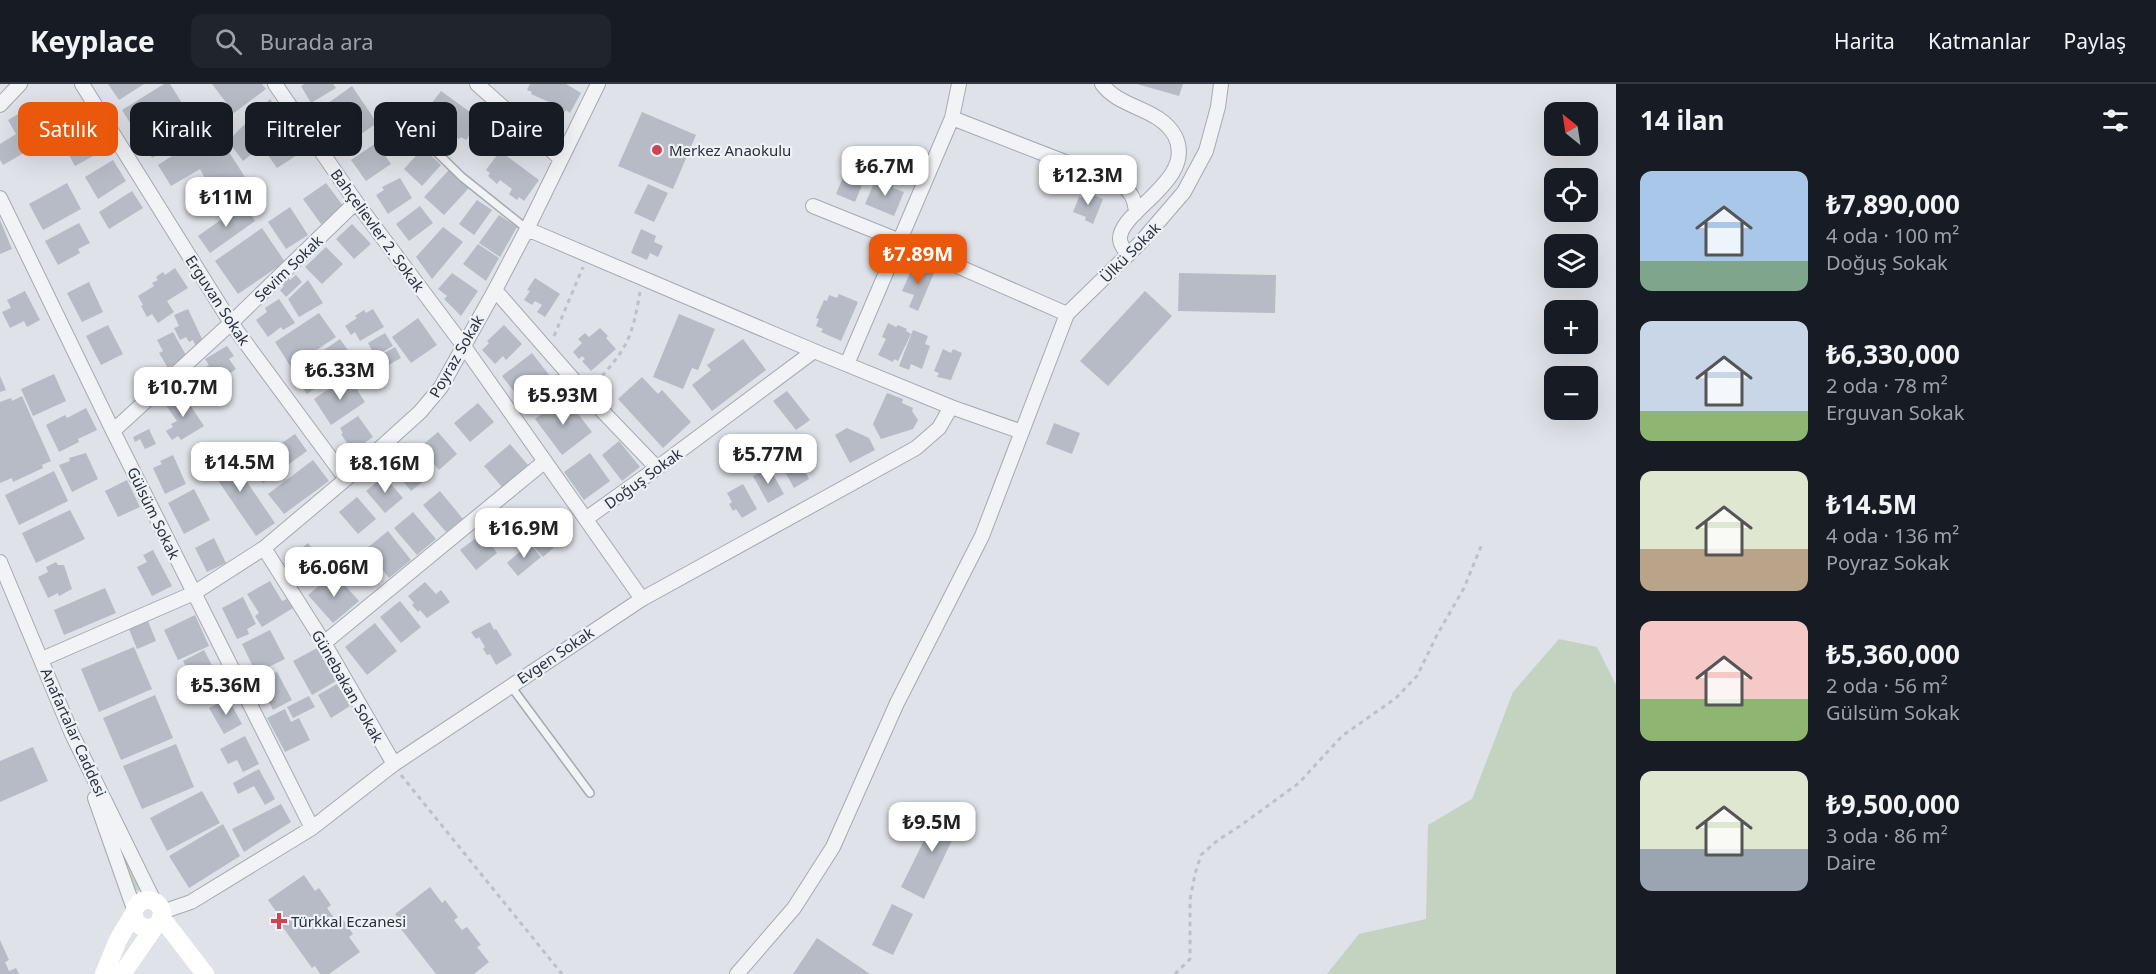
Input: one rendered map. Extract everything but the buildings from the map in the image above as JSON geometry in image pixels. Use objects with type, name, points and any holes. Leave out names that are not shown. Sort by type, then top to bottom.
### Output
[{"type":"main road","points":[[104,974],[118,940],[134,911],[145,900],[205,974]]},
{"type":"main road","points":[[134,911],[136,922],[143,927],[158,914]]},
{"type":"main road","points":[[122,974],[158,914]]},
{"type":"street","name":"Erguvan Sokak","points":[[82,84],[231,324],[346,478]]},
{"type":"street","name":"Bahçelievler 2. Sokak","points":[[275,84],[356,202],[463,345],[642,599]]},
{"type":"street","points":[[477,84],[561,159]]},
{"type":"street","name":"Poyraz Sokak","points":[[42,659],[194,593],[264,548],[420,412],[441,387],[495,290],[528,229],[598,84]]},
{"type":"street","points":[[847,364],[952,118],[959,84]]},
{"type":"street","points":[[1102,84],[1110,94],[1157,117],[1172,131],[1176,140],[1178,157],[1174,168],[1153,197],[1125,224],[1120,243],[1128,255]]},
{"type":"street","name":"Ülkü Sokak","points":[[1067,314],[1128,255],[1184,192],[1206,151],[1221,84]]},
{"type":"street","points":[[0,105],[11,87]]},
{"type":"street","points":[[952,118],[1119,183],[1133,196],[1136,213]]},
{"type":"street","name":"Gülsüm Sokak","points":[[0,198],[113,431],[312,828]]},
{"type":"street","name":"Sevim Sokak","points":[[113,431],[231,324],[356,202]]},
{"type":"street","points":[[737,974],[794,908],[833,847],[897,703],[963,577],[981,536],[1067,314],[900,241],[813,206]]},
{"type":"street","points":[[528,229],[814,351],[951,407],[1022,432]]},
{"type":"street","points":[[495,290],[586,394],[657,468]]},
{"type":"street","name":"Doğuş Sokak","points":[[586,518],[814,351]]},
{"type":"street","name":"Evgen Sokak","points":[[158,914],[190,902],[312,828],[394,764],[642,599],[916,448],[939,428],[951,407]]},
{"type":"street","points":[[324,642],[544,462]]},
{"type":"street","name":"Günebakan Sokak","points":[[264,548],[324,642],[394,764]]},
{"type":"street","name":"Anafartalar Caddesi","points":[[0,562],[72,734],[158,914]]},
{"type":"street","points":[[72,734],[134,911]]},
{"type":"lane","points":[[440,156],[462,177],[528,229]]},
{"type":"lane","points":[[510,685],[590,793]]},
{"type":"path","points":[[548,351],[588,255]]},
{"type":"path","points":[[586,394],[627,345],[634,326],[642,277]]},
{"type":"path","points":[[1175,974],[1190,959],[1190,900],[1201,855],[1218,840],[1299,783],[1342,736],[1396,698],[1417,676],[1464,588],[1482,544]]},
{"type":"path","points":[[394,764],[404,781],[562,974]]},
{"type":"green space","points":[[1559,639],[1597,647],[1616,685],[1616,974],[1327,974],[1359,934],[1426,919],[1428,825],[1472,799],[1513,692]]},
{"type":"green space","points":[[101,804],[143,888],[134,892]]},
{"type":"place","name":"Merkez Anaokulu","points":[[657,150]]},
{"type":"place","name":"Türkkal Eczanesi","points":[[279,921]]}]
